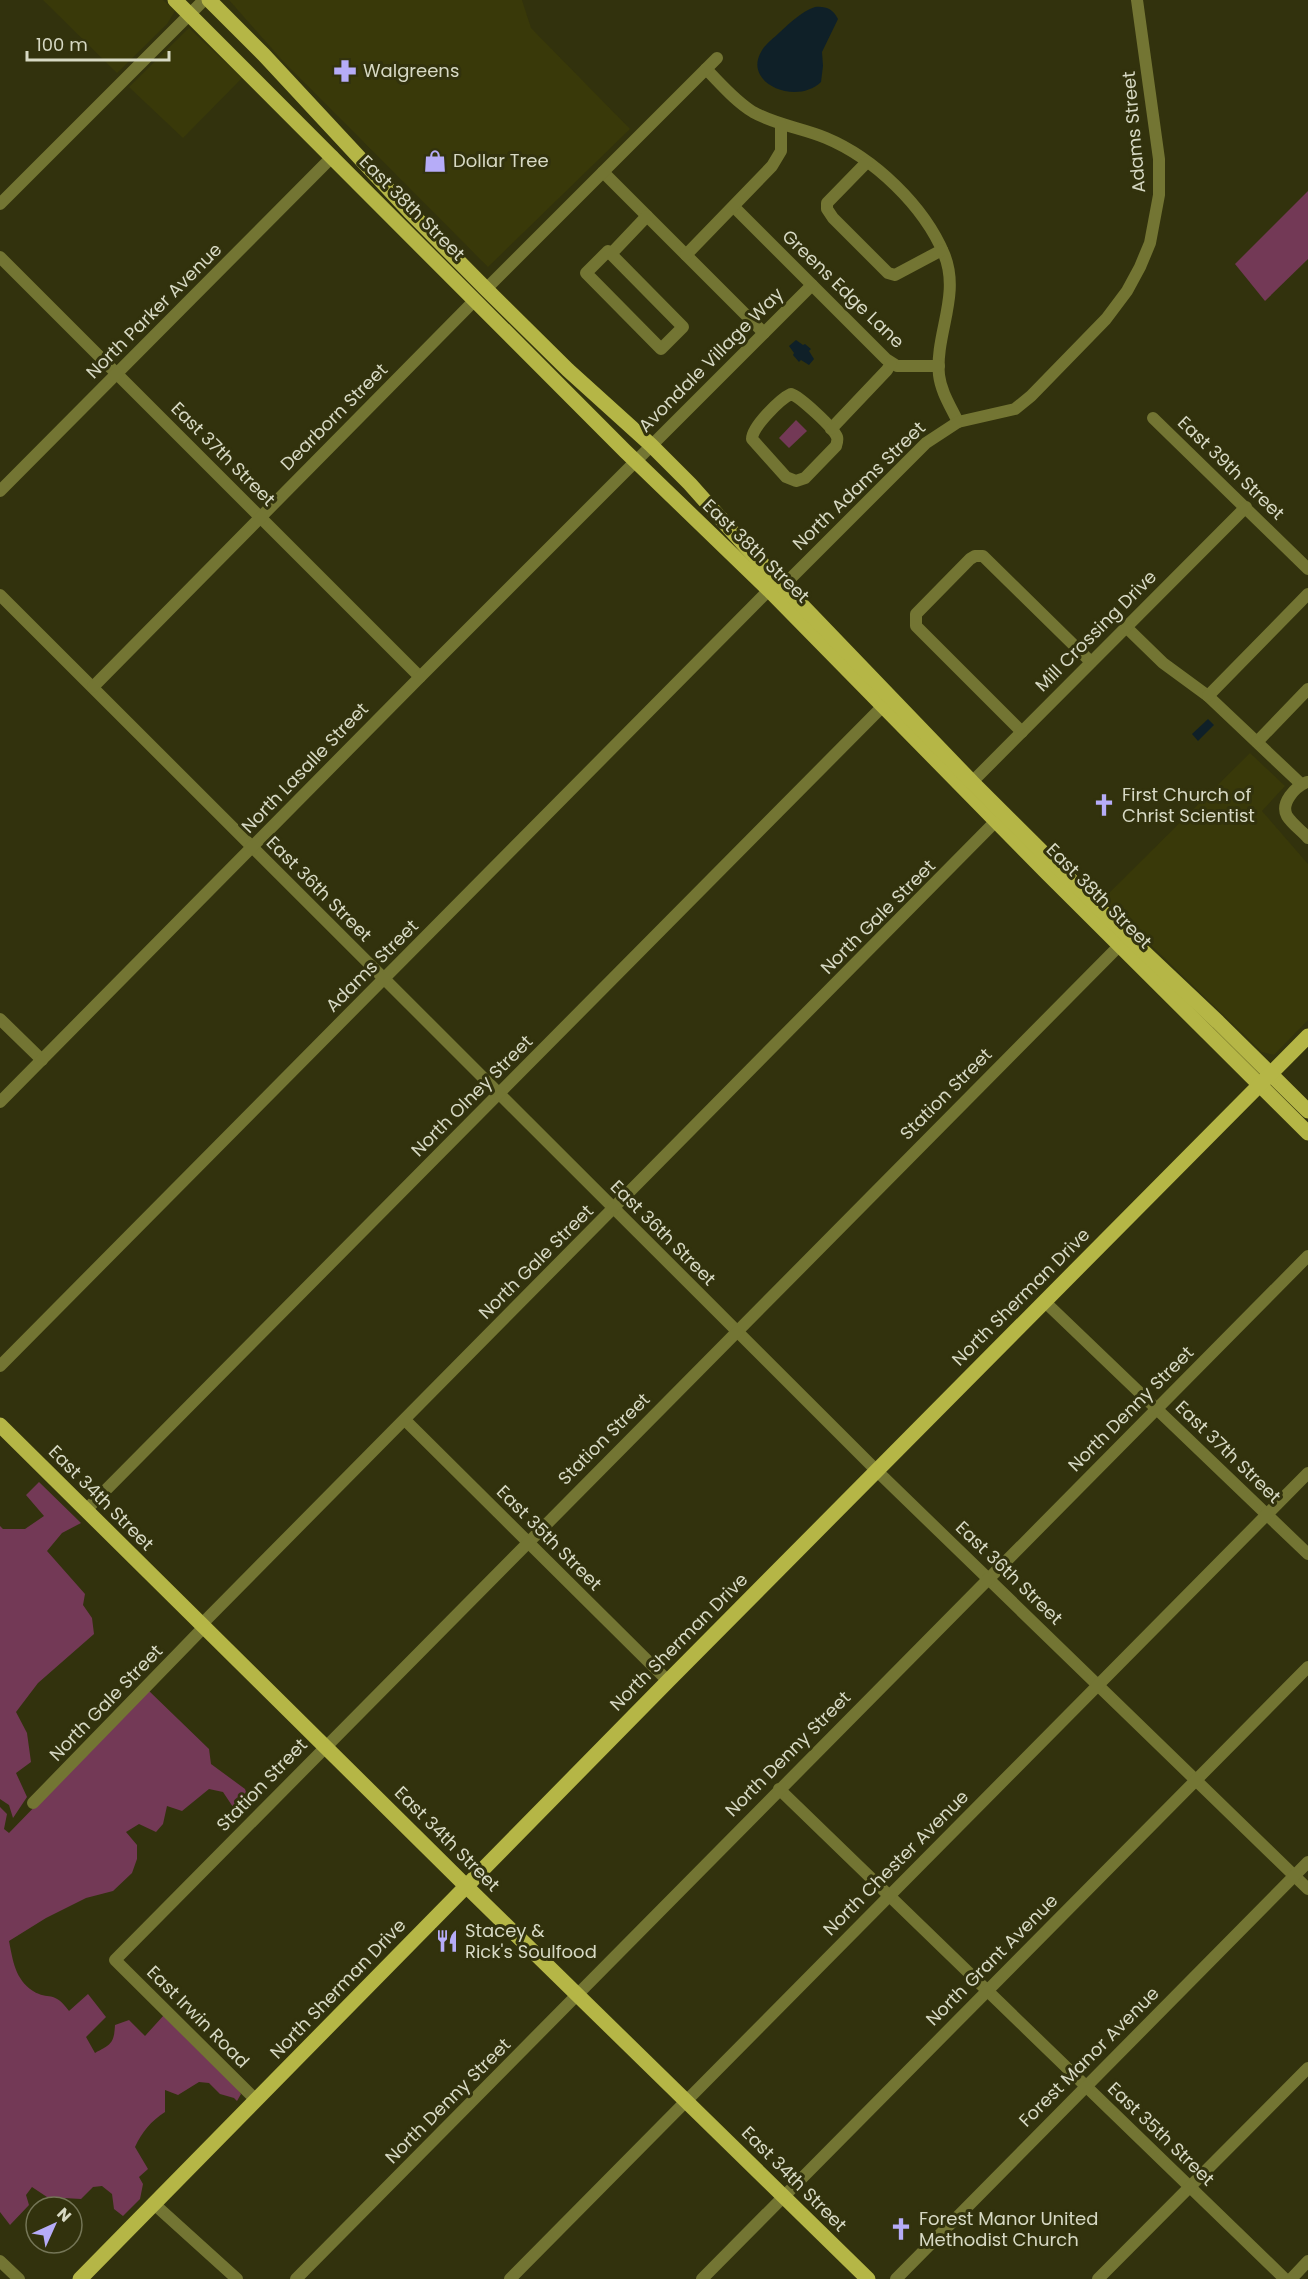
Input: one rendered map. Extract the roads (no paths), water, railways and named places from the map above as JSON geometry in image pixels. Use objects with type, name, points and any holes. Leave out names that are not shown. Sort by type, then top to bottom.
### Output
[{"type":"main road","name":"East 38th Street","points":[[175,0],[333,156],[481,294],[651,445],[883,706],[996,821],[1120,945],[1264,1080],[1308,1111]]},
{"type":"main road","name":"East 38th Street","points":[[209,0],[264,55],[409,212],[481,294],[636,460],[776,587],[972,782],[1264,1080],[1308,1133]]},
{"type":"main road","name":"North Sherman Drive","points":[[80,2279],[876,1470],[1308,1036]]},
{"type":"main road","name":"East 34th Street","points":[[0,1425],[868,2279]]},
{"type":"street","points":[[0,204],[204,0]]},
{"type":"street","name":"Adams Street","points":[[1081,345],[1115,309],[1132,283],[1147,251],[1157,213],[1159,159],[1137,0]]},
{"type":"street","name":"Dearborn Street","points":[[93,687],[717,58]]},
{"type":"street","points":[[706,69],[746,107],[781,124],[826,138],[867,162],[901,190],[934,236],[942,250],[950,274],[951,294],[939,352],[940,382],[958,422]]},
{"type":"street","points":[[686,255],[759,182],[777,158],[781,151],[781,124]]},
{"type":"street","name":"North Parker Avenue","points":[[0,491],[333,156]]},
{"type":"street","points":[[867,162],[827,203],[827,209],[833,218],[888,273],[896,275],[942,250]]},
{"type":"street","points":[[603,172],[764,333]]},
{"type":"street","name":"Greens Edge Lane","points":[[734,207],[891,363],[904,367],[939,366]]},
{"type":"street","points":[[611,254],[647,216]]},
{"type":"street","points":[[608,251],[611,254],[683,327],[661,349],[586,273],[608,251]]},
{"type":"street","name":"East 37th Street","points":[[0,257],[420,676]]},
{"type":"street","name":"Avondale Village Way","points":[[636,460],[812,285]]},
{"type":"street","name":"North Adams Street","points":[[776,587],[911,457],[958,422],[1015,409],[1031,396],[1081,345]]},
{"type":"street","points":[[831,429],[891,363]]},
{"type":"street","points":[[791,394],[799,398],[831,429],[837,436],[836,446],[805,478],[796,481],[786,477],[752,439],[757,426],[783,399],[791,394]]},
{"type":"street","name":"East 39th Street","points":[[1153,418],[1308,569]]},
{"type":"street","name":"North Lasalle Street","points":[[0,1102],[636,460]]},
{"type":"street","name":"Mill Crossing Drive","points":[[972,782],[1246,507]]},
{"type":"street","points":[[1022,732],[916,627],[916,614],[970,560],[979,556],[986,559],[1090,662]]},
{"type":"street","name":"Adams Street","points":[[0,1366],[776,587]]},
{"type":"street","points":[[1208,696],[1308,594]]},
{"type":"street","name":"East 36th Street","points":[[0,595],[876,1470],[1308,1889]]},
{"type":"street","points":[[1126,627],[1163,663],[1208,696],[1305,783],[1288,799],[1286,810],[1289,819],[1308,838]]},
{"type":"street","points":[[1257,742],[1308,689]]},
{"type":"street","name":"North Olney Street","points":[[86,1510],[883,706]]},
{"type":"street","name":"North Gale Street","points":[[33,1803],[202,1626],[996,821]]},
{"type":"street","name":"Station Street","points":[[116,1960],[736,1330],[1120,945]]},
{"type":"street","points":[[0,1019],[42,1060]]},
{"type":"street","name":"North Denny Street","points":[[296,2279],[1308,1256]]},
{"type":"street","name":"East 37th Street","points":[[1044,1301],[1308,1554]]},
{"type":"street","name":"East 35th Street","points":[[405,1420],[668,1681]]},
{"type":"street","name":"North Chester Avenue","points":[[510,2279],[1308,1473]]},
{"type":"street","name":"North Grant Avenue","points":[[702,2279],[1308,1667]]},
{"type":"street","name":"East 35th Street","points":[[779,1789],[1285,2279]]},
{"type":"street","name":"Forest Manor Avenue","points":[[896,2279],[1308,1862]]},
{"type":"street","name":"East Irwin Road","points":[[116,1960],[256,2100]]},
{"type":"street","points":[[1098,2279],[1308,2068]]},
{"type":"street","points":[[153,2203],[237,2279]]},
{"type":"street","points":[[0,2260],[19,2279]]},
{"type":"street","points":[[1290,2279],[1308,2261]]},
{"type":"water","points":[[815,7],[829,9],[838,19],[822,52],[821,82],[811,89],[799,92],[775,88],[759,73],[757,63],[761,52],[792,21]]},
{"type":"water","points":[[796,340],[811,349],[809,351],[814,359],[809,365],[801,360],[799,362],[793,355],[789,346]]},
{"type":"water","points":[[1208,719],[1214,725],[1198,741],[1192,734]]},
{"type":"place","name":"Walgreens","points":[[345,71]]},
{"type":"place","name":"Dollar Tree","points":[[435,161]]},
{"type":"place","name":"First Church of Christ Scientist","points":[[1104,805]]},
{"type":"place","name":"Stacey & Rick's Soulfood","points":[[447,1941]]},
{"type":"place","name":"Forest Manor United Methodist Church","points":[[901,2229]]}]
